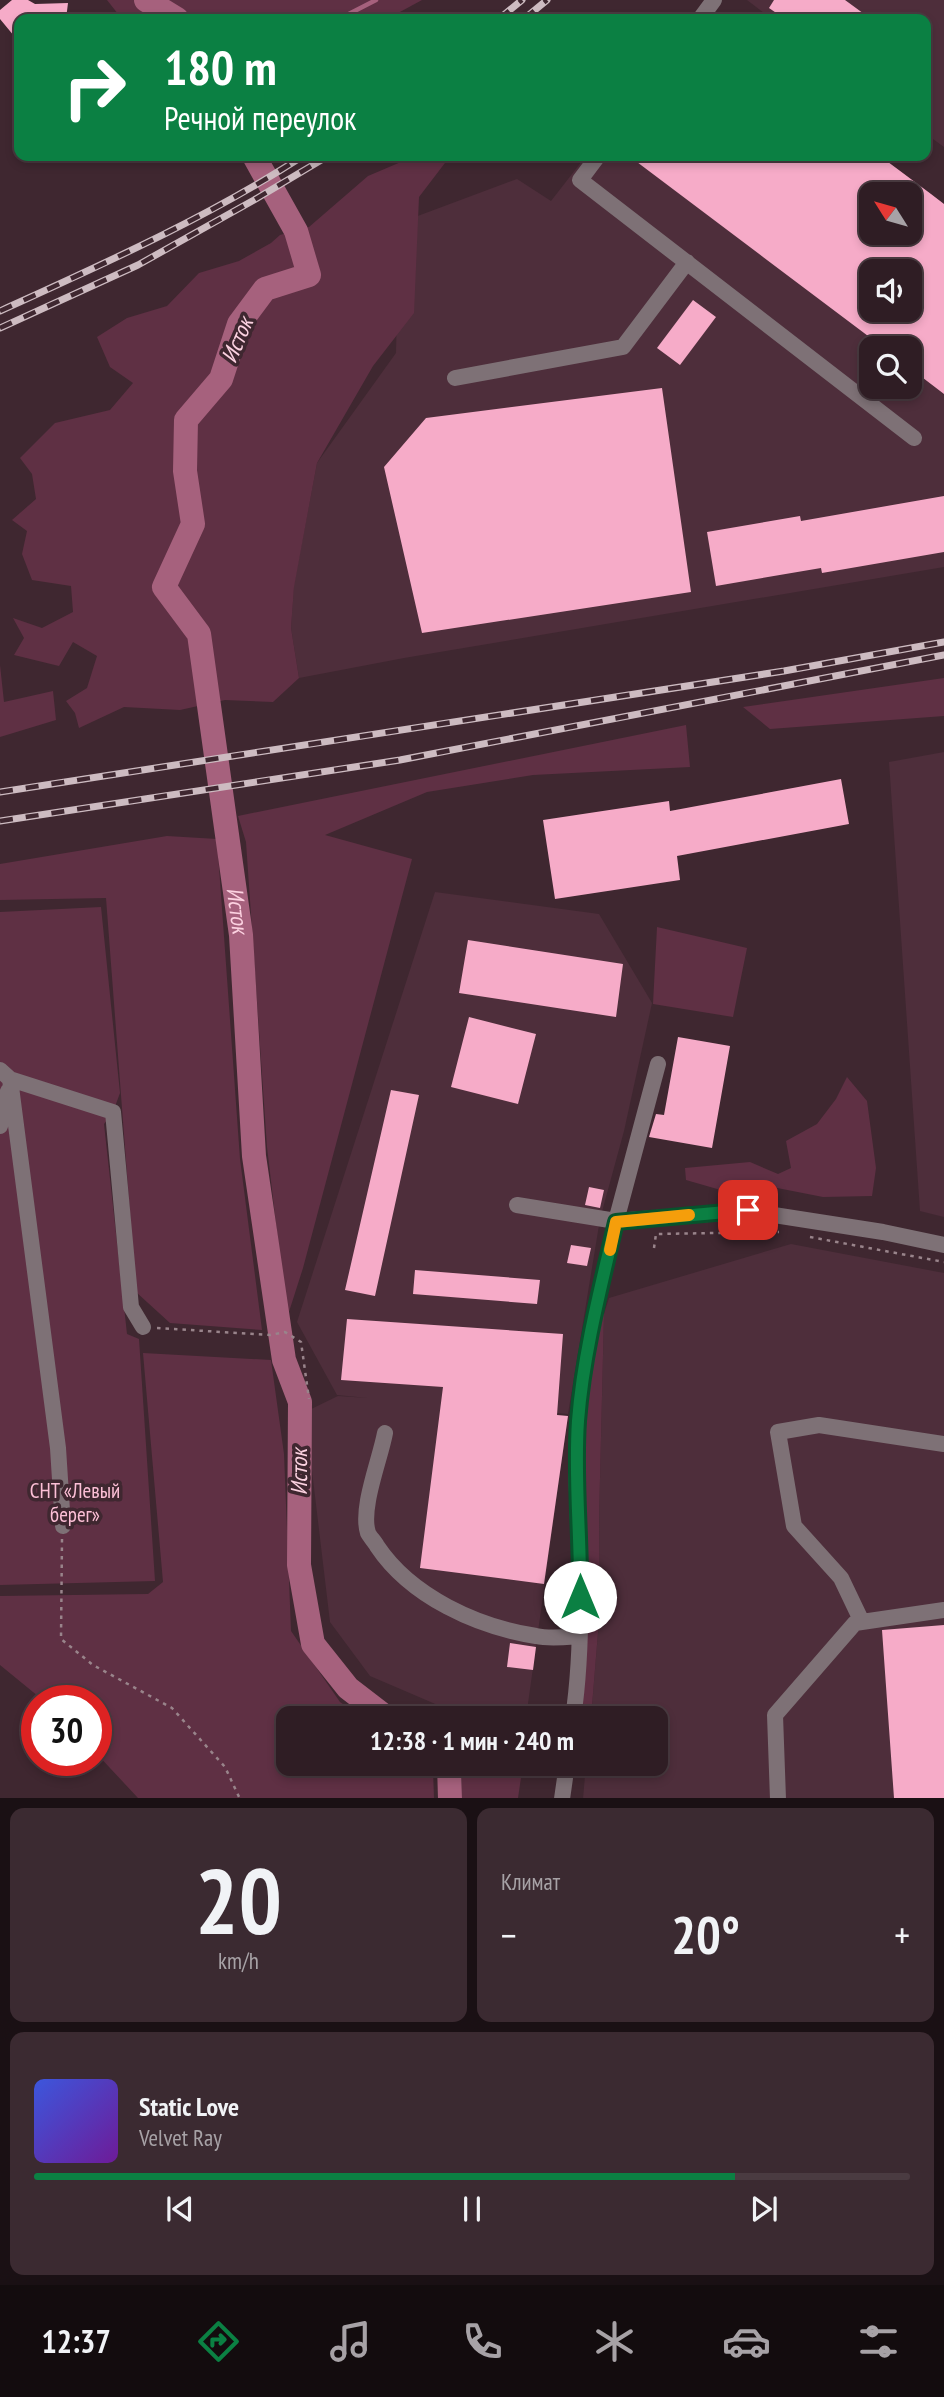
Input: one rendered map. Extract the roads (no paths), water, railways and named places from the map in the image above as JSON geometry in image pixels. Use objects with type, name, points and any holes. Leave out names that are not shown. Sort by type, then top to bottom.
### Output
[{"type":"street","points":[[594,161],[580,180],[914,438]]},
{"type":"street","points":[[455,377],[623,347],[687,262]]},
{"type":"street","points":[[575,1706],[579,1675],[578,1419],[595,1311],[658,1064]]},
{"type":"street","points":[[0,1126],[5,1074]]},
{"type":"street","points":[[5,1074],[113,1112],[131,1307],[143,1327]]},
{"type":"street","points":[[5,1074],[58,1448],[63,1526]]},
{"type":"street","points":[[517,1205],[616,1222],[748,1210],[944,1245]]},
{"type":"street","points":[[862,1622],[841,1578],[794,1526],[778,1432],[819,1425],[944,1444]]},
{"type":"street","points":[[385,1433],[367,1503],[368,1533],[390,1566],[426,1594],[475,1620],[538,1637],[579,1636]]},
{"type":"street","points":[[778,1798],[775,1715],[855,1623],[944,1610]]},
{"type":"street","points":[[562,1798],[565,1776]]},
{"type":"waterway","name":"Исток","points":[[146,0],[169,14]]},
{"type":"waterway","points":[[349,14],[376,0]]},
{"type":"waterway","name":"Исток","points":[[257,161],[296,231],[309,275],[265,289],[239,324],[221,379],[186,420],[185,471],[193,524],[164,587],[199,634],[241,935],[254,1156],[284,1360],[300,1402],[299,1565],[313,1644],[348,1688],[371,1706]]},
{"type":"waterway","name":"Исток","points":[[449,1776],[450,1798]]},
{"type":"railway","points":[[505,14],[522,0]]},
{"type":"railway","points":[[530,14],[547,0]]},
{"type":"railway","points":[[0,311],[192,220],[295,161]]},
{"type":"railway","points":[[0,328],[138,265],[320,161]]},
{"type":"railway","points":[[0,792],[784,671],[944,642]]},
{"type":"railway","points":[[0,821],[400,760],[944,655]]},
{"type":"park label","name":"СНТ «Левый берег»","points":[[75,1503]]}]
